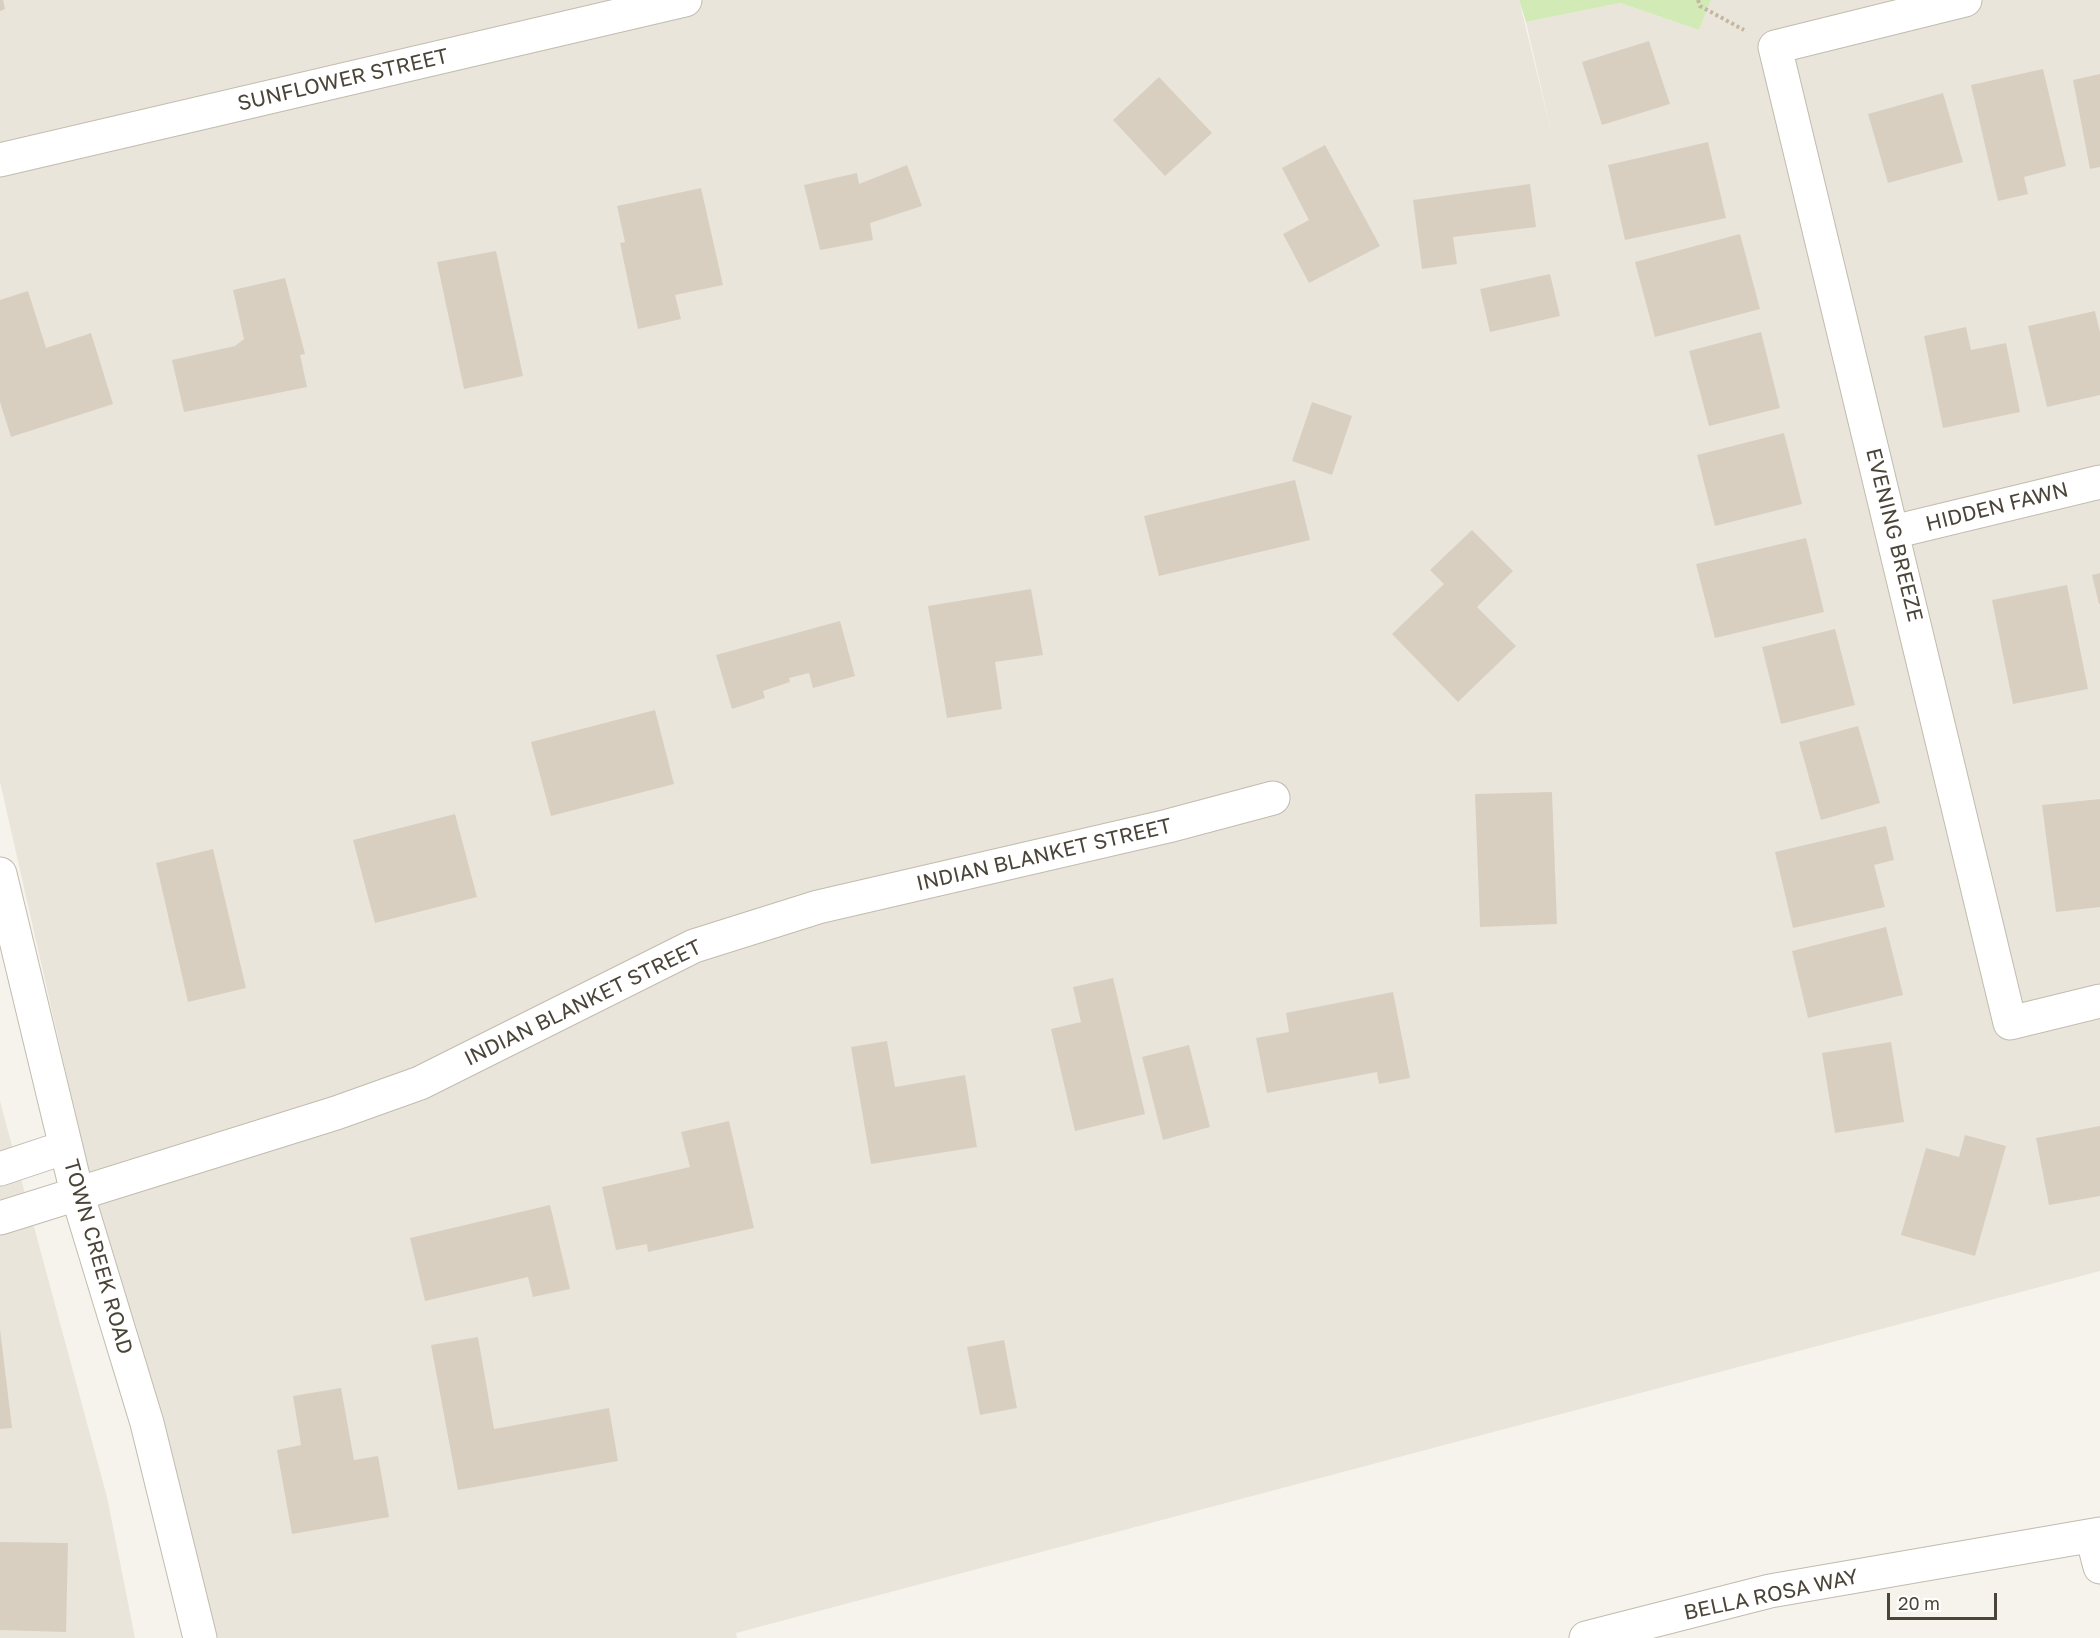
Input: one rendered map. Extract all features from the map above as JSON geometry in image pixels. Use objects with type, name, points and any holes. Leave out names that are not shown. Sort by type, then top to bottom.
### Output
[{"type":"street","name":"SUNFLOWER STREET","points":[[0,160],[685,0]]},
{"type":"street","points":[[1775,47],[1965,0]]},
{"type":"street","name":"EVENING BREEZE","points":[[1775,47],[2010,1023],[2100,1001]]},
{"type":"street","name":"HIDDEN FAWN","points":[[1893,532],[2100,482]]},
{"type":"street","name":"INDIAN BLANKET STREET","points":[[0,1218],[336,1113],[420,1083],[694,946],[818,907],[1168,826],[1273,798]]},
{"type":"street","name":"TOWN CREEK ROAD","points":[[0,874],[77,1193],[147,1423],[200,1638]]},
{"type":"street","points":[[0,1168],[66,1147]]},
{"type":"street","points":[[2096,1535],[2100,1567]]},
{"type":"street","name":"BELLA ROSA WAY","points":[[1586,1638],[1770,1591],[2096,1535]]},
{"type":"path","points":[[1698,0],[1700,6],[1775,47]]},
{"type":"shaded area","points":[[0,0],[1519,0],[1553,139],[1526,22],[1620,3],[1699,30],[1711,0],[2100,0],[2100,1271],[736,1633],[737,1638],[202,1638],[104,1240],[0,782]]},
{"type":"shaded area","points":[[0,1101],[107,1497],[135,1638],[0,1638]]},
{"type":"green space","points":[[1519,0],[1711,0],[1699,30],[1620,3],[1526,22]]},
{"type":"building","points":[[0,0],[3,0],[5,9],[0,11]]},
{"type":"building","points":[[1649,41],[1670,104],[1602,125],[1582,62]]},
{"type":"building","points":[[2043,69],[2066,166],[2024,177],[2028,194],[1998,201],[1971,85]]},
{"type":"building","points":[[2100,74],[2100,167],[2090,169],[2073,80]]},
{"type":"building","points":[[1159,77],[1212,133],[1165,176],[1113,120]]},
{"type":"building","points":[[1943,93],[1963,162],[1888,183],[1868,114]]},
{"type":"building","points":[[1708,142],[1726,218],[1625,240],[1608,165]]},
{"type":"building","points":[[1325,145],[1380,246],[1309,283],[1283,234],[1309,220],[1282,168]]},
{"type":"building","points":[[907,165],[922,206],[870,223],[873,240],[820,250],[804,185],[857,173],[859,184]]},
{"type":"building","points":[[1530,184],[1536,227],[1453,237],[1457,264],[1422,269],[1413,200]]},
{"type":"building","points":[[701,188],[723,285],[675,295],[681,319],[638,329],[620,243],[625,242],[617,206]]},
{"type":"building","points":[[1740,234],[1760,309],[1655,337],[1635,262]]},
{"type":"building","points":[[496,251],[523,376],[464,389],[437,262]]},
{"type":"building","points":[[1550,274],[1560,316],[1490,332],[1480,289]]},
{"type":"building","points":[[285,278],[305,354],[300,355],[307,387],[184,412],[172,360],[235,346],[244,339],[233,290]]},
{"type":"building","points":[[28,291],[46,348],[91,333],[113,404],[11,437],[0,402],[0,300]]},
{"type":"building","points":[[2095,311],[2100,333],[2100,395],[2047,407],[2028,326]]},
{"type":"building","points":[[1966,327],[1971,350],[2006,343],[2020,412],[1943,428],[1924,336]]},
{"type":"building","points":[[1761,332],[1780,408],[1709,426],[1689,351]]},
{"type":"building","points":[[1312,402],[1352,416],[1332,475],[1292,461]]},
{"type":"building","points":[[1784,433],[1802,504],[1715,526],[1697,455]]},
{"type":"building","points":[[1295,480],[1310,540],[1159,576],[1144,516]]},
{"type":"building","points":[[1472,530],[1513,571],[1477,607],[1516,646],[1458,702],[1392,634],[1444,584],[1430,570]]},
{"type":"building","points":[[1806,538],[1824,612],[1715,638],[1696,564]]},
{"type":"building","points":[[2100,573],[2100,604],[2099,604],[2092,575]]},
{"type":"building","points":[[2067,585],[2088,689],[2013,704],[1992,600]]},
{"type":"building","points":[[1031,589],[1043,655],[995,662],[1002,709],[947,718],[928,606]]},
{"type":"building","points":[[840,621],[855,676],[813,688],[809,673],[789,678],[790,682],[763,691],[765,698],[732,709],[716,655]]},
{"type":"building","points":[[1835,629],[1855,705],[1781,724],[1762,647]]},
{"type":"building","points":[[655,710],[674,784],[551,816],[531,742]]},
{"type":"building","points":[[1858,726],[1880,803],[1821,820],[1799,742]]},
{"type":"building","points":[[1552,792],[1557,924],[1480,927],[1475,794]]},
{"type":"building","points":[[2100,799],[2100,907],[2056,912],[2042,805]]},
{"type":"building","points":[[455,814],[477,897],[375,923],[353,840]]},
{"type":"building","points":[[1886,826],[1894,860],[1874,865],[1885,907],[1793,928],[1775,852]]},
{"type":"building","points":[[213,849],[246,988],[188,1002],[156,863]]},
{"type":"building","points":[[1886,927],[1903,995],[1808,1018],[1792,951]]},
{"type":"building","points":[[1113,978],[1145,1114],[1075,1131],[1051,1029],[1081,1022],[1073,987]]},
{"type":"building","points":[[1393,992],[1410,1078],[1379,1084],[1377,1072],[1267,1093],[1256,1038],[1289,1032],[1286,1013]]},
{"type":"building","points":[[887,1041],[895,1087],[965,1075],[977,1147],[871,1164],[851,1047]]},
{"type":"building","points":[[1891,1042],[1904,1122],[1835,1133],[1822,1053]]},
{"type":"building","points":[[1189,1045],[1210,1127],[1163,1140],[1142,1057]]},
{"type":"building","points":[[729,1121],[754,1228],[648,1252],[647,1244],[616,1250],[602,1187],[690,1167],[681,1132]]},
{"type":"building","points":[[2100,1126],[2100,1196],[2049,1205],[2036,1138]]},
{"type":"building","points":[[1965,1135],[2006,1146],[1975,1256],[1901,1235],[1926,1148],[1959,1157]]},
{"type":"building","points":[[550,1205],[570,1289],[533,1297],[528,1277],[425,1301],[410,1238]]},
{"type":"building","points":[[0,1329],[12,1428],[0,1429]]},
{"type":"building","points":[[478,1337],[494,1429],[609,1408],[618,1461],[458,1490],[431,1345]]},
{"type":"building","points":[[1004,1340],[1017,1408],[980,1415],[967,1347]]},
{"type":"building","points":[[341,1388],[354,1460],[378,1456],[389,1517],[292,1534],[277,1450],[301,1445],[293,1396]]},
{"type":"building","points":[[0,1542],[68,1543],[66,1632],[0,1630]]}]
